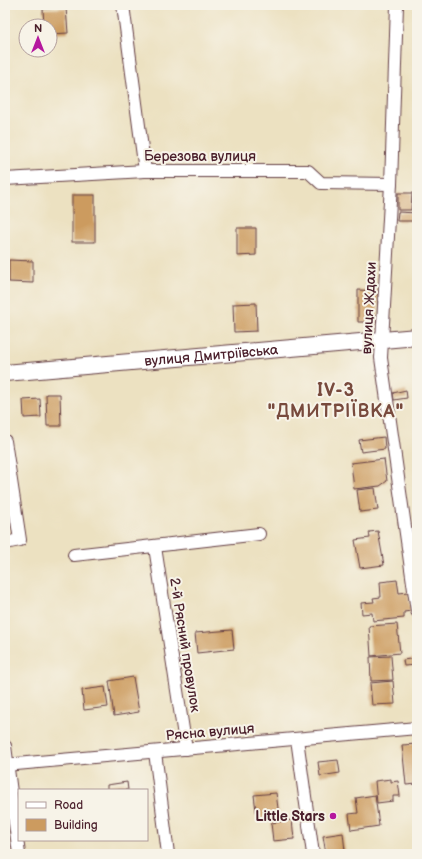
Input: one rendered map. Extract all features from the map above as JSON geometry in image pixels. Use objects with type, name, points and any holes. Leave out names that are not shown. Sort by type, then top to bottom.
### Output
[{"type":"main road","name":"вулиця Дмитріївська","points":[[5,373],[417,337]]},
{"type":"street","points":[[123,5],[145,170]]},
{"type":"street","name":"вулиця Ждахи","points":[[397,5],[392,184],[381,358],[417,611]]},
{"type":"street","name":"Березова вулиця","points":[[5,179],[145,170],[308,171],[321,183],[392,184]]},
{"type":"street","points":[[5,441],[20,540],[5,543]]},
{"type":"street","points":[[74,556],[259,534]]},
{"type":"street","name":"2-й Рясний провулок","points":[[155,547],[186,749]]},
{"type":"street","name":"Рясна вулиця","points":[[6,765],[417,728]]},
{"type":"street","points":[[297,739],[313,854]]},
{"type":"street","points":[[5,746],[6,765],[20,854]]},
{"type":"street","points":[[155,752],[168,854]]},
{"type":"building","points":[[66,8],[68,33],[58,34],[58,18],[44,18],[43,9]]},
{"type":"building","points":[[398,193],[412,193],[411,210],[398,210]]},
{"type":"building","points":[[72,195],[95,195],[95,242],[72,242]]},
{"type":"building","points":[[398,212],[417,213],[417,221],[397,221]]},
{"type":"building","points":[[237,228],[256,228],[256,255],[237,256]]},
{"type":"building","points":[[9,260],[33,261],[33,283],[9,282]]},
{"type":"building","points":[[358,290],[378,291],[377,322],[358,322]]},
{"type":"building","points":[[256,303],[257,331],[234,332],[233,304]]},
{"type":"building","points":[[415,383],[417,383],[417,394],[416,394]]},
{"type":"building","points":[[406,390],[407,398],[394,400],[393,393]]},
{"type":"building","points":[[46,394],[60,394],[61,426],[47,426]]},
{"type":"building","points":[[40,399],[41,417],[24,418],[23,400]]},
{"type":"building","points":[[384,437],[385,449],[361,452],[359,440]]},
{"type":"building","points":[[384,459],[387,481],[380,486],[354,489],[351,463]]},
{"type":"building","points":[[375,488],[378,510],[360,512],[357,490]]},
{"type":"building","points":[[378,531],[384,565],[360,568],[355,540],[370,538],[369,532]]},
{"type":"building","points":[[397,580],[399,593],[408,592],[411,611],[404,612],[404,618],[373,621],[372,613],[362,614],[361,603],[374,602],[373,598],[381,597],[380,582]]},
{"type":"building","points":[[397,624],[400,653],[371,656],[369,626]]},
{"type":"building","points":[[232,630],[234,649],[197,653],[195,633]]},
{"type":"building","points":[[391,656],[393,680],[371,681],[370,657]]},
{"type":"building","points":[[417,658],[417,665],[404,666],[403,660]]},
{"type":"building","points":[[133,677],[139,712],[114,716],[109,681]]},
{"type":"building","points":[[393,681],[395,704],[372,705],[370,683]]},
{"type":"building","points":[[105,687],[108,707],[84,710],[82,690]]},
{"type":"building","points":[[417,744],[417,784],[406,785],[402,745]]},
{"type":"building","points":[[338,760],[340,773],[320,776],[318,762]]},
{"type":"building","points":[[391,779],[391,782],[398,781],[400,796],[393,796],[393,801],[377,803],[375,781]]},
{"type":"building","points":[[127,782],[128,789],[107,789],[107,785]]},
{"type":"building","points":[[276,793],[279,816],[257,819],[254,795]]},
{"type":"building","points":[[375,795],[379,826],[351,830],[349,814],[358,813],[356,798]]},
{"type":"building","points":[[292,820],[294,839],[273,841],[271,823]]},
{"type":"building","points":[[343,833],[345,851],[326,854],[323,836]]},
{"type":"place","name":"Little Stars","points":[[333,816]]},
{"type":"district","name":"IV-3 \"ДМИТРІЇВКА\"","points":[[336,400]]}]
